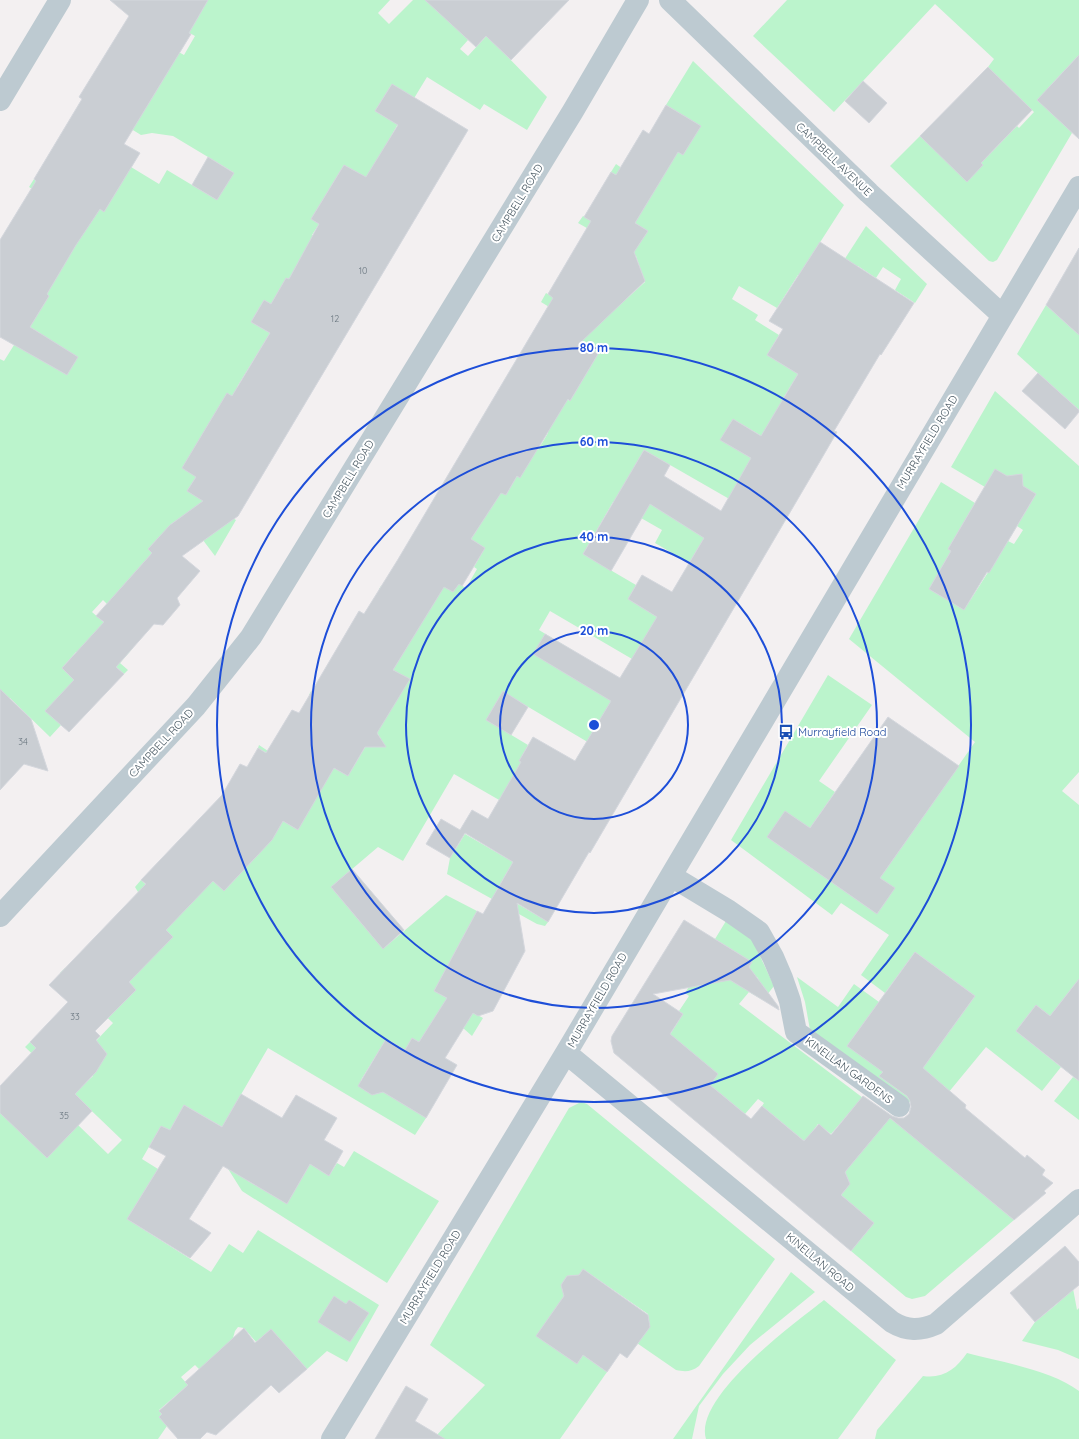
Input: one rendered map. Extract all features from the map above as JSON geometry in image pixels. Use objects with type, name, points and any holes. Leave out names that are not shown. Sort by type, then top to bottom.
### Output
[{"type":"street","points":[[0,100],[60,0]]},
{"type":"street","name":"CAMPBELL ROAD","points":[[0,916],[196,706],[251,637],[565,125],[638,0]]},
{"type":"street","name":"CAMPBELL AVENUE","points":[[670,0],[858,182],[1002,314]]},
{"type":"street","name":"MURRAYFIELD ROAD","points":[[332,1439],[566,1053],[1079,186]]},
{"type":"street","name":"KINELLAN GARDENS","points":[[671,876],[723,906],[759,932],[773,957],[782,978],[790,1001],[796,1032],[899,1106]]},
{"type":"street","name":"KINELLAN ROAD","points":[[566,1053],[892,1322],[907,1329],[925,1329],[936,1324],[1079,1200]]},
{"type":"green space","points":[[208,0],[390,0],[378,13],[389,24],[413,0],[469,0],[464,35],[468,40],[460,49],[468,56],[491,31],[494,43],[547,97],[527,130],[484,104],[480,110],[427,77],[413,100],[392,84],[375,111],[393,122],[399,122],[386,145],[439,178],[364,181],[360,174],[344,165],[311,219],[319,224],[312,235],[327,244],[297,265],[289,279],[286,278],[271,304],[264,300],[251,322],[270,333],[237,387],[260,401],[196,477],[187,491],[236,520],[215,556],[184,515],[171,524],[183,540],[159,537],[148,549],[152,553],[107,604],[103,600],[92,612],[133,648],[120,663],[128,670],[124,674],[100,652],[76,652],[62,668],[74,680],[71,705],[83,717],[81,719],[58,698],[61,725],[50,737],[10,698],[0,708],[0,359],[4,361],[14,345],[40,333],[30,327],[49,296],[0,267],[88,224],[29,187],[34,179],[95,216],[100,209],[104,212],[131,167],[159,184],[167,170],[217,200],[233,172],[173,136],[152,133],[141,135],[123,124],[143,112],[163,80],[110,48],[159,41],[184,55],[195,36],[177,26]]},
{"type":"green space","points":[[787,0],[1079,0],[1079,55],[1048,88],[1072,133],[997,260],[993,262],[989,261],[890,166],[920,136],[983,165],[981,163],[1017,126],[1019,128],[1034,112],[988,67],[994,59],[935,4],[834,112],[753,36]]},
{"type":"green space","points":[[693,61],[844,205],[801,272],[826,288],[866,226],[927,284],[915,303],[895,290],[901,279],[883,267],[876,278],[858,266],[836,299],[798,275],[777,308],[739,286],[732,299],[758,315],[755,320],[779,335],[767,355],[798,374],[782,400],[794,407],[759,439],[760,435],[733,419],[721,440],[751,458],[738,504],[644,450],[634,467],[686,497],[704,538],[689,563],[655,543],[662,530],[613,502],[583,554],[636,585],[628,599],[657,617],[656,673],[550,611],[539,630],[580,655],[568,675],[612,700],[591,744],[503,692],[486,720],[528,745],[519,761],[527,766],[527,816],[454,774],[403,861],[378,847],[331,887],[383,949],[446,895],[477,911],[434,991],[483,1018],[472,1036],[463,1028],[458,1037],[433,1021],[419,1042],[412,1038],[405,1050],[386,1039],[361,1080],[362,1088],[382,1091],[426,1118],[415,1135],[268,1048],[225,1122],[267,1147],[248,1181],[287,1204],[310,1164],[329,1176],[337,1163],[344,1167],[354,1151],[439,1201],[387,1283],[242,1191],[220,1156],[233,1133],[184,1105],[170,1130],[161,1126],[142,1159],[158,1169],[127,1219],[211,1272],[229,1244],[243,1253],[258,1230],[379,1305],[347,1362],[327,1351],[307,1369],[271,1329],[256,1342],[244,1328],[238,1327],[233,1338],[202,1372],[195,1365],[181,1377],[188,1385],[159,1410],[162,1414],[159,1417],[167,1426],[158,1439],[0,1439],[0,1113],[78,1125],[108,1154],[122,1140],[25,1047],[30,1042],[79,1089],[93,1076],[89,1072],[105,1057],[105,1051],[94,1043],[113,1023],[60,973],[65,968],[106,1008],[117,996],[124,1002],[136,990],[122,976],[153,917],[135,887],[141,880],[179,916],[209,877],[224,891],[258,855],[210,808],[224,808],[274,836],[283,821],[298,830],[323,785],[258,748],[259,745],[274,755],[332,767],[348,776],[367,744],[376,747],[381,739],[378,734],[309,695],[311,691],[340,709],[409,679],[393,670],[423,620],[379,589],[381,586],[425,614],[443,586],[453,592],[459,584],[466,588],[477,569],[474,567],[485,548],[471,539],[477,530],[454,465],[506,495],[517,476],[520,478],[523,442],[538,450],[548,433],[504,381],[513,366],[570,401],[598,354],[565,334],[572,321],[541,302],[546,293],[586,317],[598,305],[611,313],[645,282],[636,256],[578,223],[583,216],[624,241],[638,246],[648,231],[635,223],[651,196],[611,172],[616,164],[626,171],[678,152],[683,155],[700,126],[666,105]]},
{"type":"green space","points":[[1046,305],[1079,335],[1079,410],[1017,354]]},
{"type":"green space","points":[[995,391],[1079,466],[1079,772],[1062,791],[1079,805],[1079,979],[1050,1016],[1036,1005],[1016,1031],[1061,1067],[1042,1091],[986,1047],[929,1116],[810,1030],[805,1002],[797,977],[838,1007],[854,984],[879,1002],[847,1046],[917,1076],[975,996],[915,952],[885,993],[861,975],[889,935],[841,903],[832,915],[731,840],[828,675],[872,705],[819,781],[835,792],[810,828],[767,837],[877,914],[894,888],[880,878],[975,742],[849,639],[941,482],[975,503],[948,549],[951,551],[929,589],[964,610],[1008,541],[1014,544],[1023,530],[1017,526],[1036,494],[1022,486],[1022,478],[985,487],[951,467]]},
{"type":"green space","points":[[465,834],[513,862],[496,891],[548,922],[545,926],[537,924],[447,874],[450,858]]},
{"type":"green space","points":[[726,921],[752,939],[774,986],[763,1000],[749,992],[739,1004],[908,1132],[1014,1220],[925,1296],[912,1299],[906,1297],[851,1251],[874,1223],[841,1195],[850,1184],[845,1172],[881,1128],[855,1106],[831,1134],[818,1124],[809,1136],[810,1146],[762,1106],[764,1103],[758,1099],[745,1114],[710,1085],[695,1055],[662,1095],[666,1081],[667,1030],[671,1033],[683,1014],[679,1011],[689,996],[685,993],[695,977],[715,977],[759,983],[758,978],[747,971],[752,962],[715,939]]},
{"type":"green space","points":[[1073,1077],[1079,1081],[1079,1120],[1054,1101]]},
{"type":"green space","points":[[581,1102],[587,1104],[775,1259],[699,1366],[688,1371],[676,1370],[631,1339],[650,1327],[648,1314],[583,1269],[579,1275],[567,1276],[561,1285],[564,1296],[537,1336],[577,1364],[583,1355],[607,1372],[560,1439],[433,1439],[485,1385],[430,1345],[569,1108]]},
{"type":"green space","points":[[791,1272],[815,1292],[750,1345],[723,1374],[699,1406],[692,1439],[673,1439]]},
{"type":"green space","points":[[1072,1283],[1077,1310],[1079,1308],[1079,1359],[1058,1350],[1022,1341],[1035,1322],[1057,1304]]},
{"type":"green space","points":[[824,1300],[896,1360],[838,1439],[706,1439],[706,1422],[715,1403],[730,1383],[749,1362],[770,1343]]},
{"type":"green space","points":[[967,1353],[1040,1372],[1054,1377],[1079,1391],[1079,1439],[875,1439],[877,1430],[923,1376],[937,1376],[948,1372],[958,1364]]},
{"type":"building","points":[[110,0],[208,0],[189,33],[191,34],[124,144],[140,153],[104,212],[100,209],[76,245],[47,294],[49,296],[30,327],[78,357],[67,375],[0,337],[0,240],[36,181],[34,179],[82,99],[79,97],[129,16]]},
{"type":"building","points":[[425,0],[569,0],[511,60],[486,36],[476,47]]},
{"type":"building","points":[[1079,55],[1079,139],[1037,100]]},
{"type":"building","points":[[988,67],[1032,110],[981,163],[983,165],[967,182],[920,136]]},
{"type":"building","points":[[863,81],[887,103],[869,123],[845,101]]},
{"type":"building","points":[[392,84],[468,130],[238,516],[182,556],[200,571],[177,598],[180,605],[163,625],[154,624],[116,667],[124,674],[69,732],[45,711],[74,680],[62,668],[104,622],[96,616],[152,553],[148,549],[170,525],[203,501],[187,491],[196,477],[182,468],[227,393],[232,396],[270,333],[251,322],[264,300],[271,304],[286,278],[289,279],[319,224],[311,219],[344,165],[366,177],[398,125],[375,111]]},
{"type":"building","points":[[666,105],[701,126],[683,155],[678,152],[635,223],[648,231],[634,252],[645,281],[580,343],[598,354],[570,401],[568,399],[520,478],[517,476],[506,495],[501,493],[471,539],[485,548],[462,586],[459,584],[453,592],[444,587],[393,670],[410,679],[377,733],[386,747],[365,747],[348,776],[334,768],[298,830],[283,821],[272,840],[224,891],[213,881],[166,930],[173,937],[129,982],[136,990],[95,1031],[100,1036],[96,1040],[107,1054],[96,1072],[75,1094],[92,1111],[47,1158],[0,1113],[0,1086],[36,1048],[30,1042],[68,1002],[49,985],[146,884],[141,880],[222,795],[240,764],[247,767],[258,748],[266,753],[292,710],[299,713],[359,611],[364,614],[397,561],[553,298],[548,294],[591,221],[584,217],[611,172],[616,175],[643,130],[649,134]]},
{"type":"building","points":[[208,157],[234,173],[217,200],[192,185]]},
{"type":"building","points":[[820,242],[914,303],[881,355],[880,354],[834,431],[837,432],[548,922],[517,903],[525,951],[493,1011],[478,1016],[473,1013],[445,1058],[457,1065],[426,1118],[383,1092],[372,1095],[358,1086],[386,1039],[405,1050],[412,1038],[419,1042],[447,998],[434,991],[477,911],[483,914],[513,862],[465,833],[450,858],[426,844],[441,819],[460,830],[472,810],[488,819],[521,762],[519,761],[533,737],[575,761],[611,701],[533,654],[545,634],[620,678],[657,617],[628,599],[642,575],[672,592],[704,538],[650,504],[611,571],[583,554],[644,450],[670,465],[664,476],[721,511],[751,458],[720,440],[733,419],[761,436],[798,374],[767,355],[783,329],[769,321]]},
{"type":"building","points":[[1079,248],[1079,335],[1046,305]]},
{"type":"building","points":[[1038,373],[1079,410],[1065,429],[1022,391]]},
{"type":"building","points":[[995,469],[1007,476],[1022,474],[1023,486],[1036,494],[989,573],[987,572],[964,610],[929,589],[951,551],[948,549]]},
{"type":"building","points":[[0,689],[31,719],[48,771],[24,764],[0,790]]},
{"type":"building","points":[[503,691],[528,707],[511,735],[486,720]]},
{"type":"building","points":[[888,717],[959,766],[880,878],[895,888],[877,914],[767,837],[785,811],[810,828]]},
{"type":"building","points":[[352,869],[404,930],[383,949],[331,887]]},
{"type":"building","points":[[684,920],[752,962],[749,967],[778,1006],[779,1010],[730,980],[653,994],[683,1014],[670,1034],[718,1074],[710,1085],[751,1119],[762,1106],[804,1141],[819,1124],[831,1135],[863,1096],[892,1116],[904,1118],[909,1114],[911,1107],[907,1096],[879,1076],[883,1072],[847,1046],[915,952],[975,996],[923,1068],[966,1105],[965,1108],[1025,1158],[1027,1155],[1045,1170],[1042,1175],[1053,1183],[1044,1191],[1046,1193],[1014,1220],[890,1118],[845,1172],[850,1184],[841,1195],[874,1223],[851,1251],[614,1053],[611,1041],[612,1036]]},
{"type":"building","points":[[1079,979],[1079,1081],[1016,1031],[1036,1005],[1050,1016]]},
{"type":"building","points":[[241,1094],[282,1118],[296,1095],[337,1118],[324,1140],[343,1151],[329,1176],[310,1164],[287,1204],[223,1166],[189,1219],[211,1233],[190,1258],[127,1219],[166,1156],[149,1147],[161,1126],[170,1130],[184,1105],[222,1127]]},
{"type":"building","points":[[1065,1246],[1079,1262],[1079,1285],[1035,1322],[1010,1293]]},
{"type":"building","points":[[583,1269],[648,1315],[650,1327],[627,1358],[620,1353],[607,1372],[583,1355],[577,1364],[536,1336],[564,1296],[561,1285],[567,1276],[579,1275]]},
{"type":"building","points":[[334,1296],[346,1304],[349,1300],[369,1313],[350,1342],[318,1322]]},
{"type":"building","points":[[244,1328],[255,1343],[271,1329],[307,1369],[279,1393],[271,1385],[216,1435],[207,1432],[200,1439],[178,1439],[159,1417],[162,1414],[159,1411],[188,1385],[185,1382]]},
{"type":"building","points":[[406,1386],[428,1399],[415,1421],[445,1439],[375,1439]]},
{"type":"place","name":"Murrayfield Road","points":[[786,732]]}]
